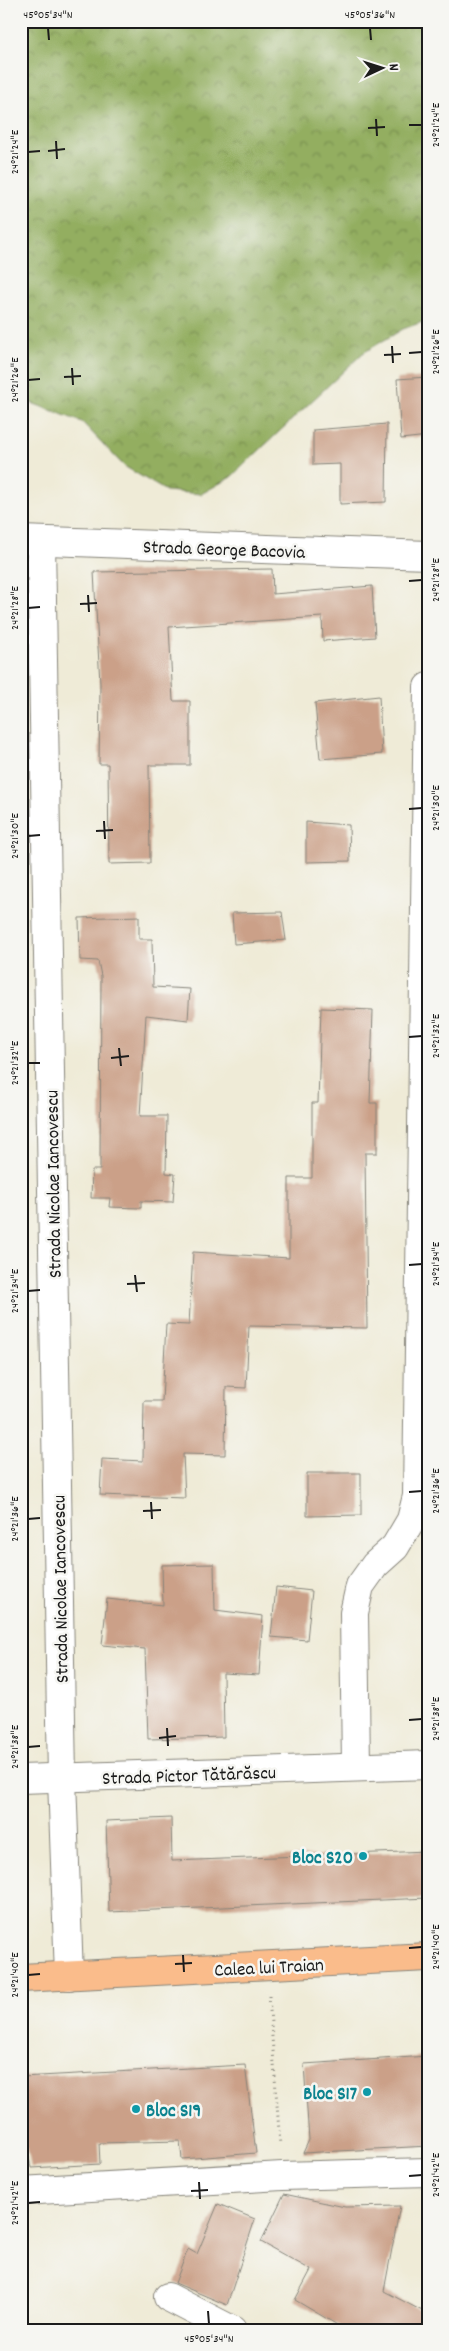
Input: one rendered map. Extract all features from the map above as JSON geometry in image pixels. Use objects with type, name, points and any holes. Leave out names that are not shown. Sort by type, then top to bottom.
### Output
[{"type":"main road","name":"Calea lui Traian","points":[[21,1978],[428,1957]]},
{"type":"street","name":"Strada George Bacovia","points":[[31,542],[428,555]]},
{"type":"street","name":"Strada Nicolae Iancovescu","points":[[31,542],[62,1779],[69,1976]]},
{"type":"street","points":[[356,1767],[354,1614],[360,1586],[375,1565],[395,1547],[411,1520],[417,1496],[428,687]]},
{"type":"street","name":"Strada Pictor Tătărăscu","points":[[21,1780],[428,1765]]},
{"type":"street","points":[[21,2191],[282,2176],[428,2172]]},
{"type":"street","points":[[168,2296],[232,2330]]},
{"type":"path","points":[[267,1966],[282,2176]]},
{"type":"green space","points":[[21,21],[428,21],[428,320],[403,329],[363,353],[231,477],[201,494],[166,491],[124,466],[82,422],[21,399]]},
{"type":"building","points":[[428,377],[428,436],[401,439],[397,379]]},
{"type":"building","points":[[387,424],[386,502],[340,504],[340,464],[313,465],[313,430]]},
{"type":"building","points":[[272,569],[273,594],[372,586],[375,637],[323,641],[322,617],[169,627],[173,701],[190,701],[190,765],[149,765],[150,863],[109,864],[108,764],[99,764],[100,684],[94,572]]},
{"type":"building","points":[[379,696],[382,754],[320,759],[315,703]]},
{"type":"building","points":[[306,822],[349,825],[350,861],[306,862]]},
{"type":"building","points":[[282,912],[286,940],[234,944],[232,913]]},
{"type":"building","points":[[139,916],[139,939],[152,939],[153,987],[190,989],[188,1020],[146,1015],[140,1116],[167,1116],[166,1173],[175,1174],[173,1202],[141,1201],[141,1208],[109,1207],[110,1198],[91,1198],[92,1170],[100,1170],[101,976],[98,961],[80,960],[79,918]]},
{"type":"building","points":[[321,1008],[373,1010],[370,1103],[377,1103],[377,1153],[365,1153],[367,1328],[249,1326],[246,1388],[226,1387],[225,1455],[183,1454],[185,1498],[100,1495],[102,1459],[143,1461],[144,1401],[162,1401],[166,1324],[189,1325],[193,1252],[289,1258],[289,1178],[312,1178],[312,1103],[318,1103]]},
{"type":"building","points":[[307,1473],[361,1473],[361,1515],[307,1516]]},
{"type":"building","points":[[214,1564],[215,1610],[263,1616],[259,1675],[223,1673],[224,1737],[148,1739],[145,1649],[102,1645],[107,1599],[163,1605],[162,1565]]},
{"type":"building","points":[[276,1587],[312,1591],[307,1640],[271,1637]]},
{"type":"building","name":"Bloc S20","points":[[171,1818],[172,1861],[428,1851],[428,1898],[109,1912],[106,1821]]},
{"type":"building","name":"Bloc S17","points":[[428,2056],[428,2146],[303,2153],[309,2140],[304,2064]]},
{"type":"building","name":"Bloc S19","points":[[245,2065],[256,2153],[182,2159],[180,2141],[99,2143],[100,2164],[31,2168],[27,2147],[21,2147],[21,2077]]},
{"type":"building","points":[[284,2194],[345,2207],[400,2206],[384,2291],[428,2314],[428,2330],[346,2330],[295,2300],[311,2270],[261,2242]]},
{"type":"building","points":[[218,2204],[255,2219],[227,2305],[175,2283],[188,2249],[197,2254]]},
{"type":"place","name":"Bloc S20","points":[[363,1856]]},
{"type":"place","name":"Bloc S17","points":[[367,2092]]},
{"type":"place","name":"Bloc S19","points":[[136,2109]]}]
